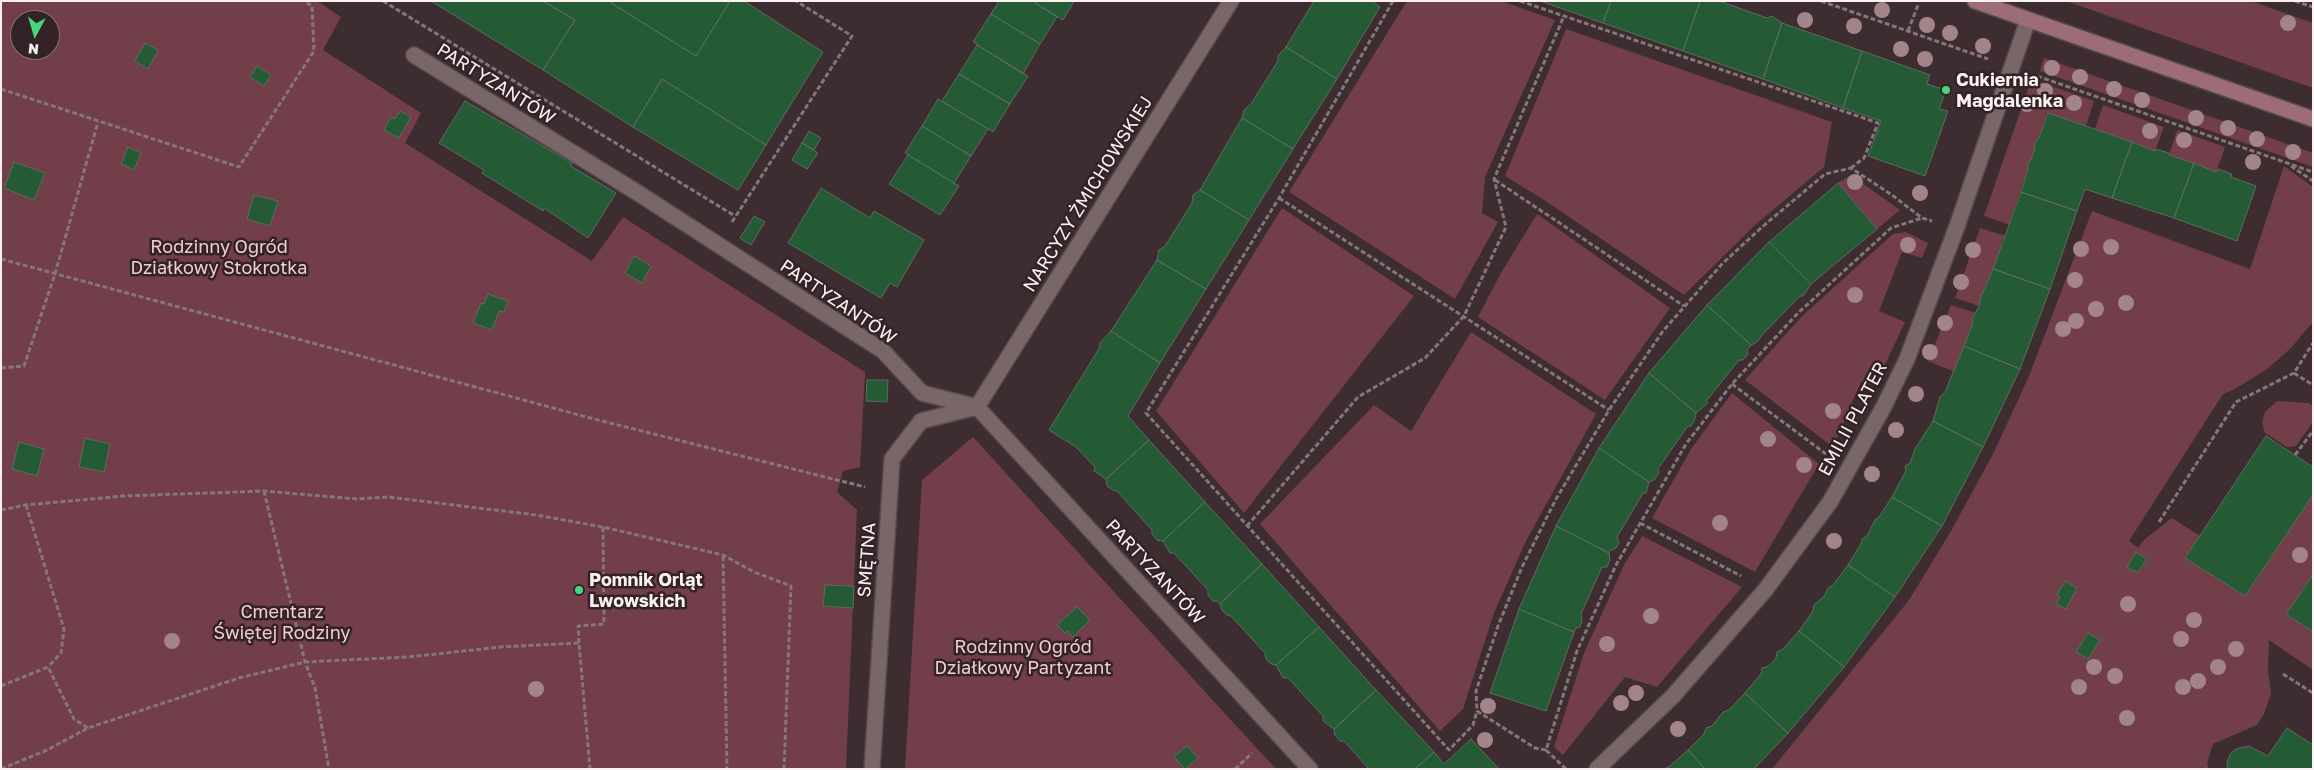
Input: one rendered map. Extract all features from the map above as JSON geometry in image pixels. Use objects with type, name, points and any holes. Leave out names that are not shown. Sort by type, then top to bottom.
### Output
[{"type":"street","name":"NARCYZY ŻMICHOWSKIEJ","points":[[977,407],[1231,1]]},
{"type":"street","points":[[1975,1],[2313,119]]},
{"type":"street","name":"EMILII PLATER","points":[[1597,769],[1673,696],[1766,590],[1825,509],[1847,471],[1883,408],[1907,359],[1956,229],[2028,20]]},
{"type":"street","name":"PARTYZANTÓW","points":[[414,55],[638,192],[883,351],[922,393],[977,407],[1310,769]]},
{"type":"street","name":"SMĘTNA","points":[[872,769],[892,459],[921,421],[977,407]]},
{"type":"path","points":[[1,89],[239,167],[314,51],[312,6],[304,1]]},
{"type":"path","points":[[383,1],[735,216]]},
{"type":"path","points":[[717,244],[852,36],[796,1]]},
{"type":"path","points":[[1393,1],[1279,198],[1146,413],[1449,750],[1473,726],[1477,711],[1476,691],[1498,626],[1522,568],[1556,499],[1609,410],[1663,331],[1729,257],[1825,174],[1851,168],[1864,158],[1878,123],[1520,1]]},
{"type":"path","points":[[1821,1],[1993,61]]},
{"type":"path","points":[[2295,1],[2313,7]]},
{"type":"path","points":[[1908,31],[1918,5]]},
{"type":"path","points":[[1247,526],[1358,397],[1425,358],[1464,316],[1506,227],[1494,180],[1564,16]]},
{"type":"path","points":[[2039,77],[2313,172]]},
{"type":"path","points":[[1,368],[24,366],[55,274],[98,122]]},
{"type":"path","points":[[2286,163],[2313,181]]},
{"type":"path","points":[[1851,168],[1892,195],[1922,218],[1956,229]]},
{"type":"path","points":[[1494,180],[1684,306]]},
{"type":"path","points":[[1279,198],[1609,410]]},
{"type":"path","points":[[1546,750],[1577,652],[1616,565],[1686,444],[1732,384],[1798,313],[1891,228],[1922,218]]},
{"type":"path","points":[[1,259],[604,422],[839,482],[890,492]]},
{"type":"path","points":[[2159,522],[2236,402],[2294,373],[2313,343]]},
{"type":"path","points":[[2294,373],[2313,385]]},
{"type":"path","points":[[1732,384],[1847,471]]},
{"type":"path","points":[[2295,455],[2313,431]]},
{"type":"path","points":[[264,491],[305,662],[315,688],[329,769]]},
{"type":"path","points":[[1,510],[26,505],[124,496],[264,491],[357,499],[388,497],[517,512],[603,527],[723,555],[754,572],[791,586],[784,769]]},
{"type":"path","points":[[1,686],[48,667],[61,653],[64,629],[26,505]]},
{"type":"path","points":[[1640,523],[1766,590]]},
{"type":"path","points":[[590,769],[578,626],[604,624],[603,527]]},
{"type":"path","points":[[723,555],[727,769]]},
{"type":"path","points":[[2,769],[47,750],[88,728],[239,678],[305,662],[408,657],[501,647],[579,643]]},
{"type":"path","points":[[48,667],[74,719],[88,728]]},
{"type":"path","points":[[2283,674],[2313,693]]},
{"type":"path","points":[[1477,711],[1535,748],[1546,750],[1566,769]]},
{"type":"path","points":[[1235,769],[1252,752]]},
{"type":"green space","points":[[1,1],[317,1],[341,17],[323,50],[421,113],[405,143],[592,261],[623,217],[865,372],[860,467],[843,471],[837,492],[857,510],[846,769],[1,769]]},
{"type":"green space","points":[[1407,1],[1501,1],[1555,20],[1485,177],[1482,213],[1498,222],[1455,299],[1289,192]]},
{"type":"green space","points":[[2066,1],[2251,1],[2313,23],[2313,88]]},
{"type":"green space","points":[[1566,29],[1832,122],[1824,167],[1754,226],[1684,295],[1544,200],[1505,176]]},
{"type":"green space","points":[[2044,58],[2313,153],[2313,167],[2040,71]]},
{"type":"green space","points":[[2037,81],[2094,101],[2086,126],[2047,113],[2038,140],[2034,143],[2035,149],[2028,163],[2028,169],[2010,220],[2010,225],[1984,216],[2029,86]]},
{"type":"green space","points":[[2103,105],[2164,127],[2155,151],[2095,129]]},
{"type":"green space","points":[[2177,130],[2225,147],[2216,172],[2169,155]]},
{"type":"green space","points":[[2284,166],[2313,187],[2313,322],[2291,348],[2267,369],[2235,389],[2223,394],[2129,541],[2138,548],[2145,539],[2172,518],[2200,536],[2185,558],[2245,596],[2313,495],[2313,575],[2286,614],[2313,632],[2313,670],[2269,640],[2268,670],[2271,694],[2264,714],[2257,725],[2213,744],[2207,763],[2209,769],[1772,769],[1909,600],[1951,531],[1993,454],[2029,376],[2092,211],[2250,269]]},
{"type":"green space","points":[[1851,175],[1900,210],[1877,229],[1838,183]]},
{"type":"green space","points":[[1282,208],[1414,296],[1244,513],[1156,411]]},
{"type":"green space","points":[[1537,214],[1670,308],[1605,400],[1478,317],[1501,273]]},
{"type":"green space","points":[[1980,228],[2006,236],[2002,240],[2002,247],[1979,306],[1955,298]]},
{"type":"green space","points":[[1906,232],[1928,243],[1922,258],[1902,252],[1879,311],[1905,322],[1875,386],[1861,382],[1833,447],[1745,380],[1801,317],[1893,234]]},
{"type":"green space","points":[[1951,305],[1976,313],[1955,372],[1928,361]]},
{"type":"green space","points":[[1471,332],[1596,414],[1526,541],[1494,613],[1463,709],[1440,731],[1260,524],[1374,405],[1411,431]]},
{"type":"green space","points":[[1732,393],[1819,464],[1755,572],[1652,518],[1691,449]]},
{"type":"green space","points":[[2277,401],[2309,403],[2313,406],[2313,422],[2296,446],[2287,447],[2265,433],[2262,423],[2265,412]]},
{"type":"green space","name":"Rodzinny Ogród Działkowy Partyzant","points":[[973,437],[1276,769],[905,769],[922,480]]},
{"type":"green space","points":[[1642,536],[1742,587],[1657,687],[1625,677],[1563,755],[1554,747],[1584,653],[1624,565]]},
{"type":"building","points":[[431,1],[543,1],[575,20],[543,70]]},
{"type":"building","points":[[543,1],[608,1],[696,56],[730,1],[744,1],[823,52],[766,145],[662,79],[633,127],[543,70],[575,20]]},
{"type":"building","points":[[608,1],[730,1],[696,56]]},
{"type":"building","points":[[999,1],[1032,1],[1057,17],[1040,44],[991,14]]},
{"type":"building","points":[[1032,1],[1074,1],[1063,20]]},
{"type":"building","points":[[1314,1],[1372,1],[1380,7],[1337,79],[1286,47]]},
{"type":"building","points":[[1540,1],[1611,1],[1603,23]]},
{"type":"building","points":[[1611,1],[1700,1],[1683,51],[1603,23]]},
{"type":"building","points":[[1700,1],[1719,1],[1767,18],[1772,16],[1782,23],[1763,79],[1683,51]]},
{"type":"building","points":[[991,14],[1040,44],[1023,74],[973,42]]},
{"type":"building","points":[[1782,23],[1862,51],[1843,108],[1763,79]]},
{"type":"building","points":[[145,43],[158,50],[148,69],[135,61]]},
{"type":"building","points":[[977,45],[1028,76],[1010,104],[959,74]]},
{"type":"building","points":[[1286,47],[1337,79],[1293,149],[1242,118],[1244,110],[1251,104],[1278,61],[1278,56]]},
{"type":"building","points":[[1862,51],[1930,75],[1927,84],[1946,90],[1939,109],[1948,111],[1925,176],[1868,156],[1881,121],[1843,108]]},
{"type":"building","points":[[257,66],[271,75],[264,86],[250,77]]},
{"type":"building","points":[[959,74],[1010,104],[993,132],[942,101]]},
{"type":"building","points":[[662,79],[766,145],[738,190],[633,127]]},
{"type":"building","points":[[938,99],[988,129],[971,156],[922,126]]},
{"type":"building","points":[[465,101],[572,163],[571,166],[616,193],[588,238],[544,208],[543,211],[482,173],[484,170],[439,143]]},
{"type":"building","points":[[400,111],[411,117],[399,138],[384,130],[391,117],[395,119]]},
{"type":"building","points":[[2048,113],[2132,142],[2112,198],[2085,189],[2077,211],[2021,192],[2028,163],[2035,149],[2034,143],[2038,140]]},
{"type":"building","points":[[1242,118],[1293,149],[1249,220],[1200,190]]},
{"type":"building","points":[[922,126],[971,156],[954,183],[905,153]]},
{"type":"building","points":[[809,131],[821,138],[814,150],[802,143]]},
{"type":"building","points":[[2132,142],[2194,163],[2174,218],[2112,198]]},
{"type":"building","points":[[802,143],[818,153],[807,169],[792,160]]},
{"type":"building","points":[[128,147],[141,153],[134,170],[121,164]]},
{"type":"building","points":[[908,155],[959,186],[940,215],[889,184]]},
{"type":"building","points":[[14,162],[45,173],[34,200],[4,188]]},
{"type":"building","points":[[2194,163],[2216,172],[2218,169],[2232,174],[2231,177],[2256,186],[2237,241],[2174,218]]},
{"type":"building","points":[[1838,183],[1877,229],[1811,284],[1769,242]]},
{"type":"building","points":[[821,188],[870,218],[874,211],[924,240],[897,287],[890,283],[881,298],[788,243]]},
{"type":"building","points":[[1200,190],[1249,220],[1206,289],[1157,260],[1159,250],[1165,246],[1192,203],[1193,195]]},
{"type":"building","points":[[2021,192],[2077,211],[2050,289],[1993,269]]},
{"type":"building","points":[[254,195],[278,201],[270,226],[247,219]]},
{"type":"building","points":[[754,216],[765,222],[751,245],[740,238]]},
{"type":"building","points":[[1769,242],[1811,284],[1803,296],[1800,296],[1757,342],[1751,345],[1707,305]]},
{"type":"building","points":[[634,256],[651,266],[642,283],[625,273]]},
{"type":"building","points":[[1157,260],[1206,289],[1160,363],[1111,331]]},
{"type":"building","points":[[1993,269],[2050,289],[2020,369],[1964,346],[1973,323],[1972,319]]},
{"type":"building","points":[[488,294],[508,301],[504,312],[499,311],[492,330],[473,323],[481,303],[484,304]]},
{"type":"building","points":[[1707,305],[1751,345],[1747,350],[1748,354],[1743,360],[1739,360],[1707,400],[1707,404],[1696,413],[1649,373]]},
{"type":"building","points":[[1111,331],[1160,363],[1128,416],[1149,440],[1106,479],[1094,471],[1095,467],[1076,447],[1049,430],[1100,347],[1100,343]]},
{"type":"building","points":[[1964,346],[2020,369],[1983,447],[1933,421],[1940,397],[1945,392]]},
{"type":"building","points":[[1649,373],[1696,413],[1691,426],[1687,427],[1658,469],[1659,473],[1654,480],[1649,482],[1599,448]]},
{"type":"building","points":[[867,380],[888,380],[887,402],[866,401]]},
{"type":"building","points":[[1933,421],[1983,447],[1942,526],[1892,497],[1906,471],[1905,466],[1910,463],[1915,449]]},
{"type":"building","points":[[2266,436],[2313,467],[2313,495],[2245,596],[2185,558]]},
{"type":"building","points":[[85,438],[110,444],[104,472],[79,467]]},
{"type":"building","points":[[1149,440],[1205,502],[1163,541],[1157,540],[1152,534],[1152,530],[1117,491],[1107,486],[1106,479]]},
{"type":"building","points":[[19,442],[44,449],[37,476],[12,469]]},
{"type":"building","points":[[1599,448],[1649,482],[1646,493],[1643,493],[1617,537],[1619,543],[1609,553],[1556,526]]},
{"type":"building","points":[[1892,497],[1942,526],[1895,597],[1848,565],[1862,539],[1867,536],[1875,520]]},
{"type":"building","points":[[1205,502],[1262,564],[1220,604],[1217,601],[1213,601],[1208,595],[1208,590],[1174,553],[1170,553],[1163,541]]},
{"type":"building","points":[[1556,526],[1609,553],[1610,560],[1607,567],[1602,567],[1581,614],[1582,621],[1580,627],[1576,628],[1574,632],[1519,609]]},
{"type":"building","points":[[2136,552],[2147,559],[2138,573],[2127,567]]},
{"type":"building","points":[[1262,564],[1319,627],[1276,665],[1271,664],[1266,659],[1265,653],[1231,616],[1222,610],[1220,604]]},
{"type":"building","points":[[1848,565],[1895,597],[1844,667],[1799,631],[1813,611],[1814,605],[1825,595],[1828,588],[1833,585]]},
{"type":"building","points":[[2313,575],[2313,632],[2286,614]]},
{"type":"building","points":[[2065,581],[2077,588],[2066,609],[2056,604],[2060,597],[2057,595]]},
{"type":"building","points":[[825,585],[854,586],[853,608],[823,606]]},
{"type":"building","points":[[1077,607],[1090,620],[1073,637],[1067,631],[1065,633],[1057,625]]},
{"type":"building","points":[[1519,609],[1574,632],[1546,711],[1490,693]]},
{"type":"building","points":[[1319,627],[1376,690],[1334,729],[1323,721],[1323,716],[1288,678],[1283,678],[1276,665]]},
{"type":"building","points":[[1799,631],[1844,667],[1788,733],[1745,693],[1761,674],[1762,668],[1769,666],[1776,658],[1777,652],[1783,649]]},
{"type":"building","points":[[2088,633],[2100,640],[2088,659],[2076,652]]},
{"type":"building","points":[[1376,690],[1434,752],[1415,769],[1369,769],[1344,741],[1340,741],[1335,735],[1334,729]]},
{"type":"building","points":[[1745,693],[1788,733],[1754,769],[1705,769],[1688,750],[1704,734],[1706,728],[1712,726],[1723,712],[1729,710]]},
{"type":"building","points":[[2287,728],[2313,745],[2313,769],[2228,769],[2227,762],[2231,753],[2236,749],[2249,746],[2268,756]]},
{"type":"building","points":[[1471,739],[1499,769],[1415,769],[1434,752],[1444,764]]},
{"type":"building","points":[[1187,746],[1198,758],[1185,769],[1174,757]]},
{"type":"building","points":[[1688,750],[1705,769],[1664,769],[1670,766]]},
{"type":"place","name":"Cukiernia Magdalenka","points":[[1946,90]]},
{"type":"place","name":"Pomnik Orląt Lwowskich","points":[[579,590]]},
{"type":"park label","name":"Rodzinny Ogród Działkowy Stokrotka","points":[[219,257]]},
{"type":"park label","name":"Cmentarz Świętej Rodziny","points":[[282,622]]}]
